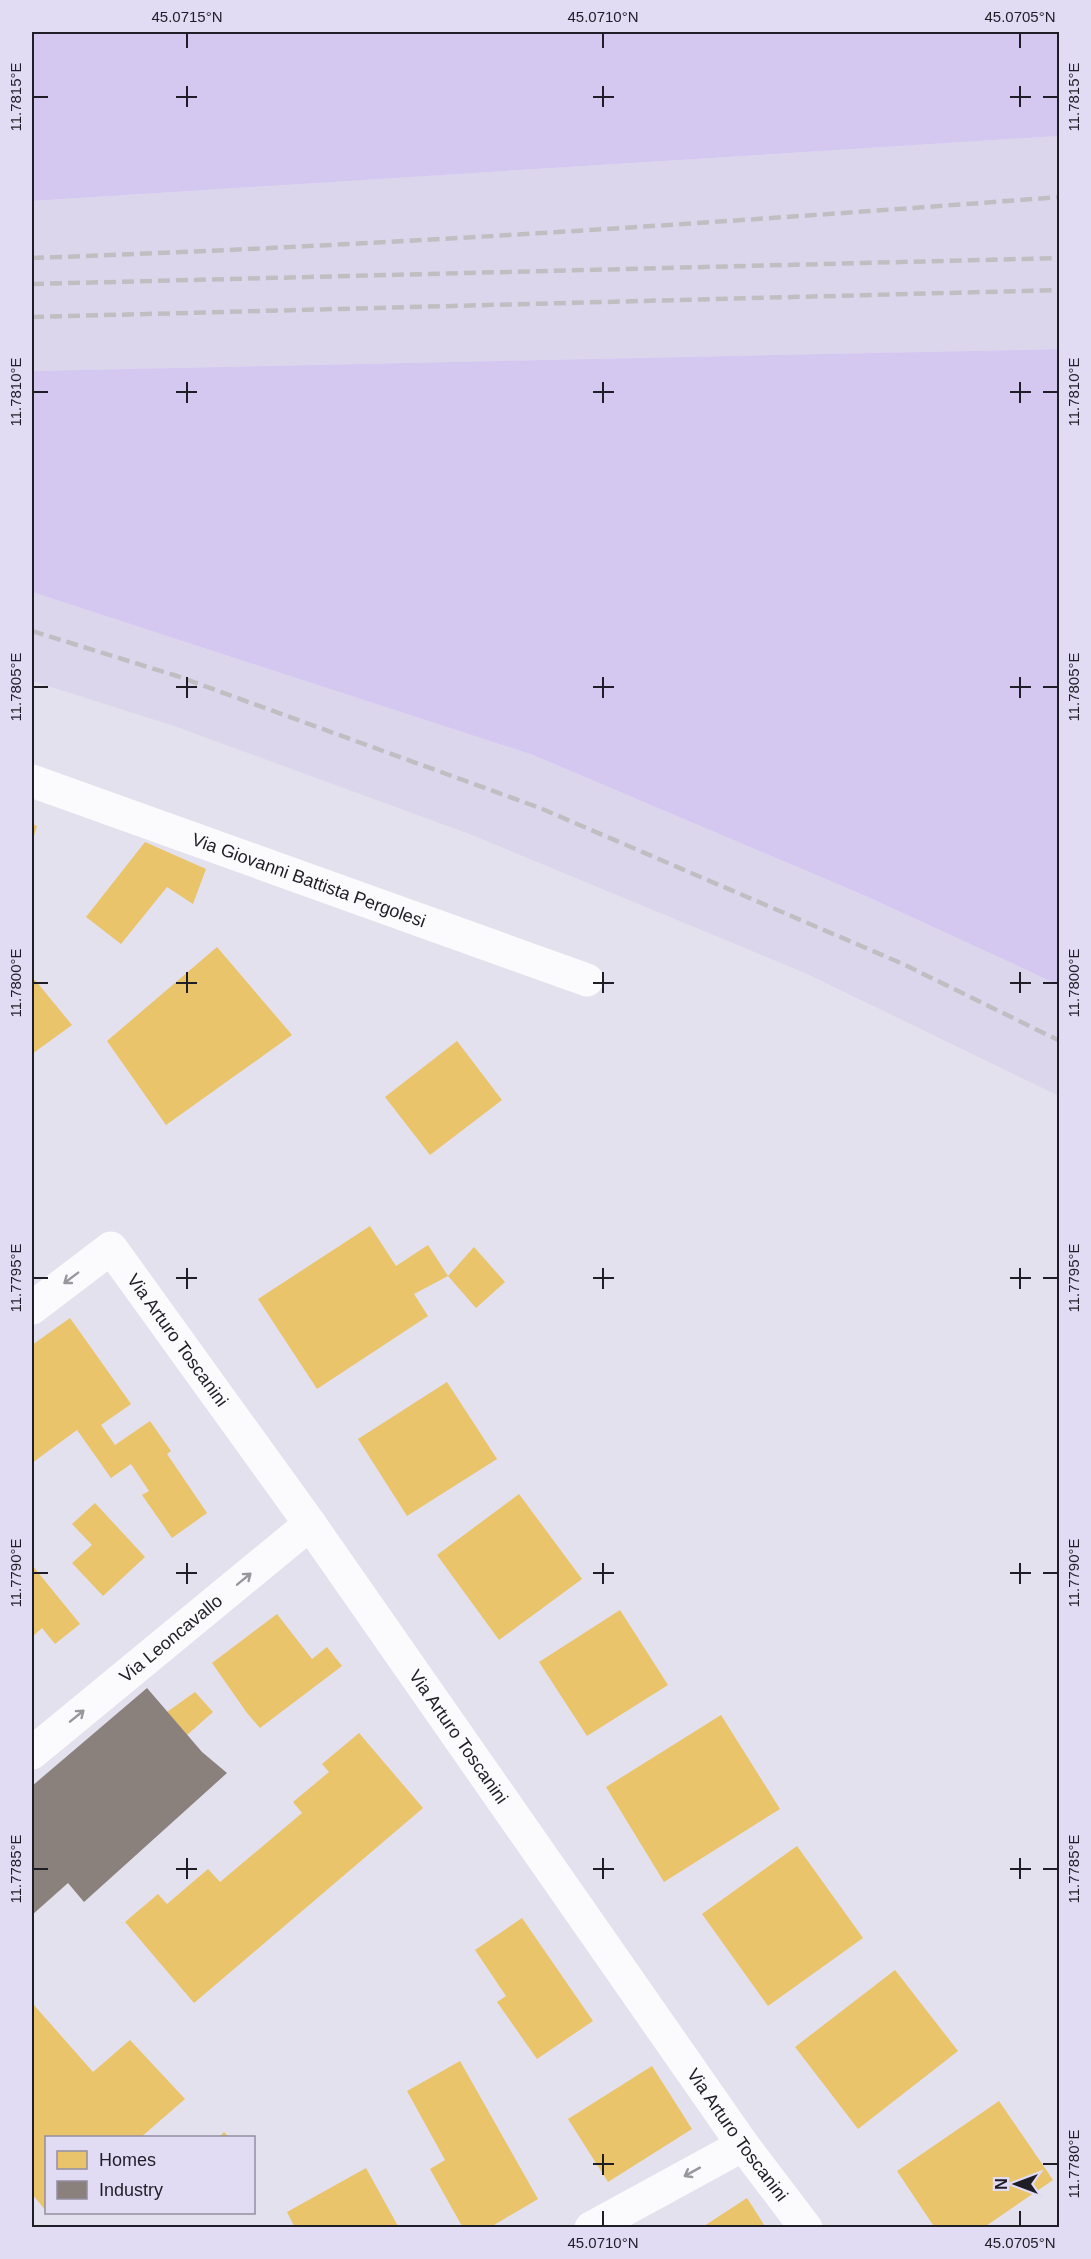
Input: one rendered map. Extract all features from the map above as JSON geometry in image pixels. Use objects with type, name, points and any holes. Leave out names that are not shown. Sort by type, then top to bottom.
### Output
[{"type":"street","name":"Via Giovanni Battista Pergolesi","points":[[32,780],[587,980]]},
{"type":"street","name":"Via Arturo Toscanini","points":[[32,1308],[111,1248],[310,1524],[743,2145],[806,2228]]},
{"type":"street","name":"Via Leoncavallo","points":[[32,1753],[310,1524]]},
{"type":"street","points":[[591,2228],[743,2145]]},
{"type":"shaded area","points":[[32,32],[1059,32],[1059,136],[32,201]]},
{"type":"shaded area","points":[[1059,136],[1059,349],[32,371],[32,201]]},
{"type":"shaded area","points":[[1059,349],[1059,985],[868,897],[533,755],[32,592],[32,371]]},
{"type":"shaded area","points":[[32,592],[533,755],[868,897],[1059,985],[1059,1096],[805,973],[472,835],[174,726],[32,681]]},
{"type":"building: Homes","points":[[32,824],[37,826],[32,842]]},
{"type":"building: Homes","points":[[145,842],[206,869],[193,904],[167,887],[121,944],[86,917]]},
{"type":"building: Homes","points":[[217,947],[292,1035],[166,1125],[107,1041]]},
{"type":"building: Homes","points":[[32,980],[35,980],[72,1025],[32,1054]]},
{"type":"building: Homes","points":[[457,1041],[502,1100],[430,1155],[385,1097]]},
{"type":"building: Homes","points":[[370,1226],[396,1266],[428,1245],[448,1276],[414,1294],[428,1316],[317,1389],[258,1299]]},
{"type":"building: Homes","points":[[474,1247],[505,1282],[476,1308],[448,1276]]},
{"type":"building: Homes","points":[[70,1318],[131,1404],[101,1425],[115,1445],[150,1421],[171,1451],[167,1454],[207,1513],[172,1538],[142,1495],[149,1491],[131,1464],[111,1478],[77,1430],[32,1463],[32,1345]]},
{"type":"building: Homes","points":[[447,1382],[497,1459],[407,1516],[358,1439]]},
{"type":"building: Homes","points":[[519,1494],[582,1579],[499,1640],[437,1555]]},
{"type":"building: Homes","points":[[95,1503],[145,1557],[103,1596],[72,1563],[92,1545],[72,1524]]},
{"type":"building: Homes","points":[[32,1565],[80,1624],[55,1644],[42,1628],[32,1637]]},
{"type":"building: Homes","points":[[620,1610],[668,1685],[587,1736],[539,1662]]},
{"type":"building: Homes","points":[[277,1614],[312,1659],[327,1647],[342,1666],[260,1728],[212,1663]]},
{"type":"building: Homes","points":[[195,1692],[213,1712],[187,1735],[167,1712]]},
{"type":"building: Homes","points":[[721,1715],[780,1809],[664,1882],[606,1787]]},
{"type":"building: Homes","points":[[359,1733],[423,1808],[194,2003],[125,1922],[158,1894],[167,1904],[208,1869],[220,1882],[302,1813],[293,1802],[329,1772],[322,1764]]},
{"type":"building: Homes","points":[[797,1846],[863,1938],[768,2006],[702,1914]]},
{"type":"building: Homes","points":[[522,1918],[593,2021],[537,2059],[497,2002],[506,1996],[475,1950]]},
{"type":"building: Homes","points":[[895,1970],[958,2051],[858,2129],[795,2047]]},
{"type":"building: Homes","points":[[32,2005],[93,2072],[130,2040],[185,2099],[142,2136],[45,2136],[45,2210],[32,2194]]},
{"type":"building: Homes","points":[[460,2061],[538,2199],[489,2228],[463,2228],[430,2169],[445,2160],[407,2091]]},
{"type":"building: Homes","points":[[652,2066],[692,2129],[608,2182],[568,2119]]},
{"type":"building: Homes","points":[[999,2101],[1053,2180],[983,2228],[935,2228],[897,2171]]},
{"type":"building: Homes","points":[[366,2168],[399,2228],[295,2228],[287,2212]]},
{"type":"building: Homes","points":[[747,2198],[766,2228],[701,2228]]},
{"type":"building: Industry","points":[[147,1688],[202,1752],[227,1773],[84,1902],[68,1883],[32,1915],[32,1786]]},
{"type":"railway","points":[[32,258],[546,233],[1060,197]]},
{"type":"railway","points":[[32,284],[1060,258]]},
{"type":"railway","points":[[32,317],[1060,290]]},
{"type":"railway","points":[[32,631],[177,676],[540,808],[903,964],[1060,1041]]}]
